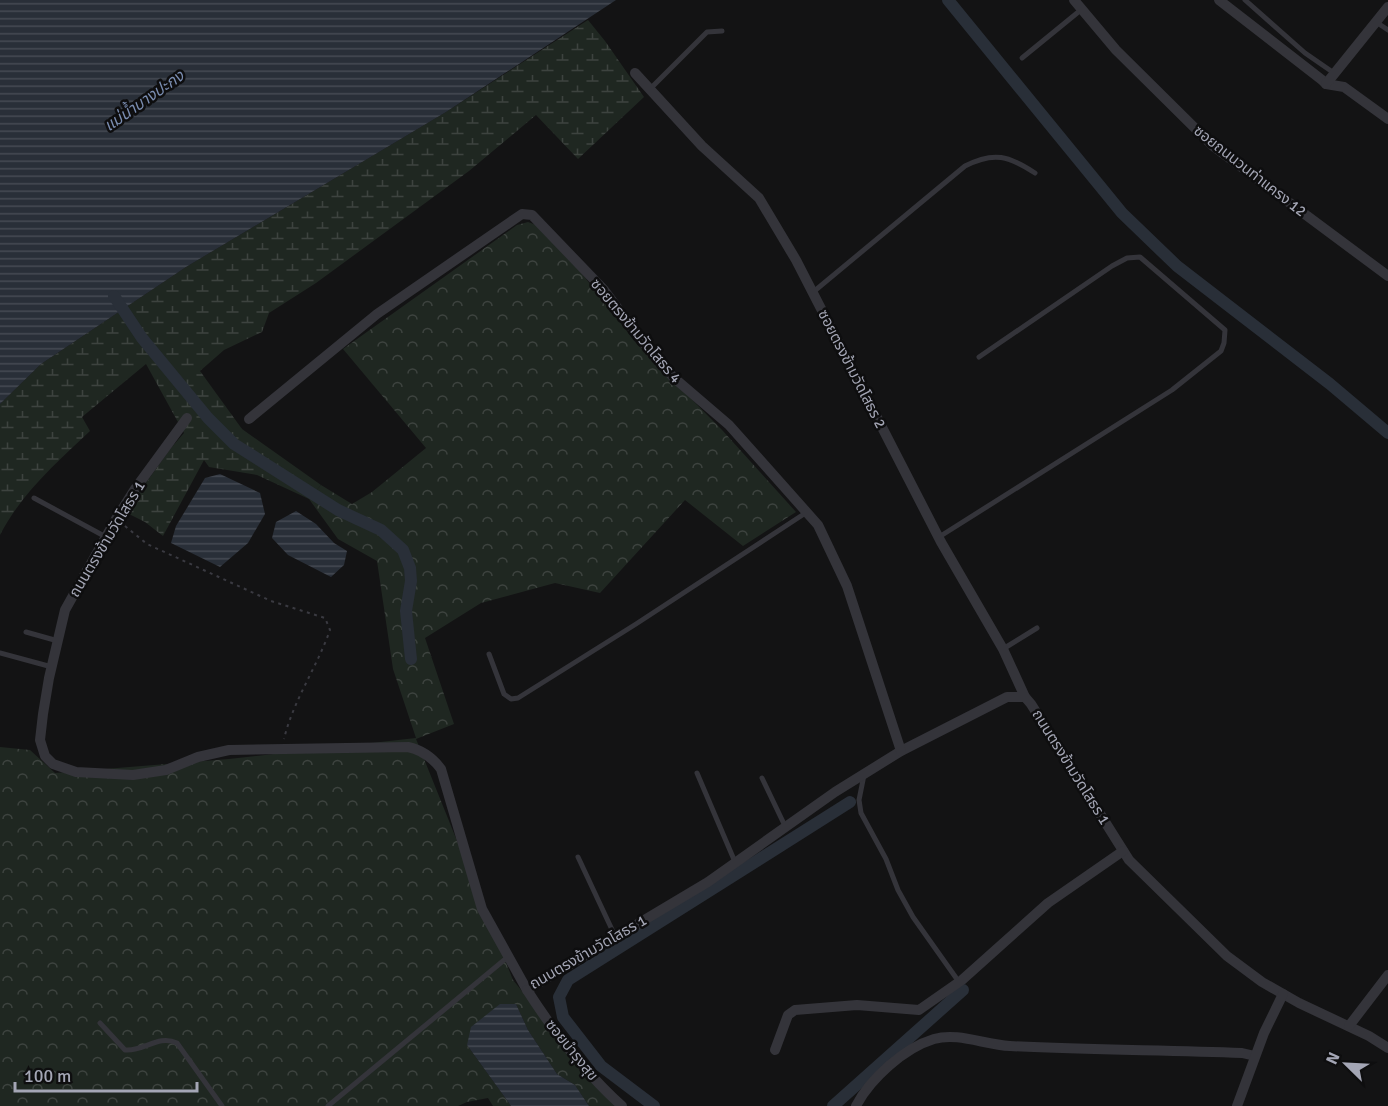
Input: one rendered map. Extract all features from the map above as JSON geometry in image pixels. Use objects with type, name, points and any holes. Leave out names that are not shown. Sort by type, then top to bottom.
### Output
[{"type":"street","points":[[1219,0],[1326,84],[1344,87],[1388,119]]},
{"type":"street","name":"ซอยถนนวนท่าแครง 12","points":[[1078,4],[1116,50],[1213,146],[1388,276]]},
{"type":"street","points":[[1326,84],[1388,7]]},
{"type":"street","name":"ซอยตรงข้ามวัดโสธร 2","points":[[635,73],[702,146],[759,198],[813,293],[939,537],[1003,649],[1025,697]]},
{"type":"street","name":"ซอยตรงข้ามวัดโสธร 4","points":[[249,419],[377,314],[522,214],[528,213],[537,218],[604,290],[652,354],[673,377],[729,425],[818,525],[847,586],[902,751]]},
{"type":"street","name":"ถนนตรงข้ามวัดโสธร 1","points":[[187,418],[135,489],[65,610],[52,667],[40,740],[45,756],[53,764],[76,772],[133,775],[166,770],[198,757],[229,750],[408,747],[418,749],[441,769],[482,909],[527,990],[708,882],[785,826],[902,751],[1007,697],[1025,697],[1123,851],[1139,871],[1227,956],[1262,982],[1369,1036],[1388,1048]]},
{"type":"street","points":[[775,1050],[788,1016],[795,1010],[857,1005],[919,1010],[959,982],[1048,903],[1123,851]]},
{"type":"street","points":[[1349,1026],[1388,975]]},
{"type":"street","name":"ซอยบำรุงสุข","points":[[527,990],[552,1029],[580,1064],[622,1106]]},
{"type":"street","points":[[1237,1106],[1264,1033],[1283,994]]},
{"type":"street","points":[[856,1106],[861,1096],[899,1057],[933,1040],[948,1037],[1007,1046],[1242,1053],[1255,1056]]},
{"type":"lane","points":[[1245,0],[1305,53],[1335,74]]},
{"type":"lane","points":[[1022,58],[1078,4]]},
{"type":"lane","points":[[1376,22],[1388,30]]},
{"type":"lane","points":[[650,89],[707,32],[722,31]]},
{"type":"lane","points":[[813,293],[965,166],[981,158],[1000,156],[1016,160],[1035,173]]},
{"type":"lane","points":[[939,537],[1172,390],[1221,351],[1225,330],[1140,257],[1127,258],[979,357]]},
{"type":"lane","points":[[34,498],[106,537]]},
{"type":"lane","points":[[489,654],[504,694],[511,699],[518,698],[807,512]]},
{"type":"lane","points":[[1003,649],[1037,628]]},
{"type":"lane","points":[[26,632],[58,641]]},
{"type":"lane","points":[[0,653],[52,667]]},
{"type":"lane","points":[[697,773],[735,862]]},
{"type":"lane","points":[[864,774],[859,800],[861,813],[913,917],[959,982]]},
{"type":"lane","points":[[762,778],[785,826]]},
{"type":"lane","points":[[578,857],[615,936]]},
{"type":"lane","points":[[328,1106],[509,956]]},
{"type":"lane","points":[[100,1023],[125,1050],[161,1039],[177,1043],[222,1106]]},
{"type":"path","points":[[116,519],[147,544],[272,601],[325,618],[330,630],[324,649],[288,723],[282,749]]},
{"type":"green space","points":[[588,20],[644,97],[578,159],[536,115],[469,171],[316,283],[269,313],[262,332],[224,350],[200,371],[242,429],[321,485],[309,499],[257,475],[209,467],[204,460],[163,536],[145,522],[125,512],[184,433],[146,364],[82,417],[90,431],[29,492],[0,535],[0,404],[41,364],[186,267],[446,112]]},
{"type":"green space","points":[[528,222],[547,229],[636,343],[723,431],[796,512],[743,546],[685,500],[600,593],[555,583],[481,603],[425,638],[454,724],[416,739],[513,980],[615,1106],[589,1106],[575,1085],[557,1074],[528,1030],[516,1004],[467,1045],[511,1106],[493,1106],[488,1098],[458,1106],[0,1106],[0,747],[30,750],[55,773],[229,759],[416,738],[393,669],[377,561],[338,539],[309,499],[321,485],[352,504],[372,492],[426,448],[343,349],[517,225]]},
{"type":"water","name":"แม่น้ำบางปะกง","points":[[0,0],[616,0],[446,112],[186,267],[41,364],[0,404]]},
{"type":"water","points":[[220,474],[260,493],[265,514],[248,543],[220,567],[171,543],[176,526],[205,478]]},
{"type":"water","points":[[296,511],[316,524],[334,543],[347,551],[344,565],[331,577],[288,555],[272,538],[276,522]]},
{"type":"water","points":[[500,1004],[516,1004],[528,1030],[557,1074],[575,1085],[589,1106],[511,1106],[467,1045],[471,1027]]},
{"type":"waterway","points":[[948,0],[1122,213],[1177,266],[1330,384],[1388,433]]},
{"type":"waterway","points":[[114,296],[142,338],[208,418],[234,444],[338,510],[381,530],[403,550],[410,568],[411,581],[406,611],[411,659]]},
{"type":"waterway","points":[[654,1106],[601,1066],[563,1017],[559,997],[568,980],[850,802]]},
{"type":"waterway","points":[[833,1106],[963,990]]}]
